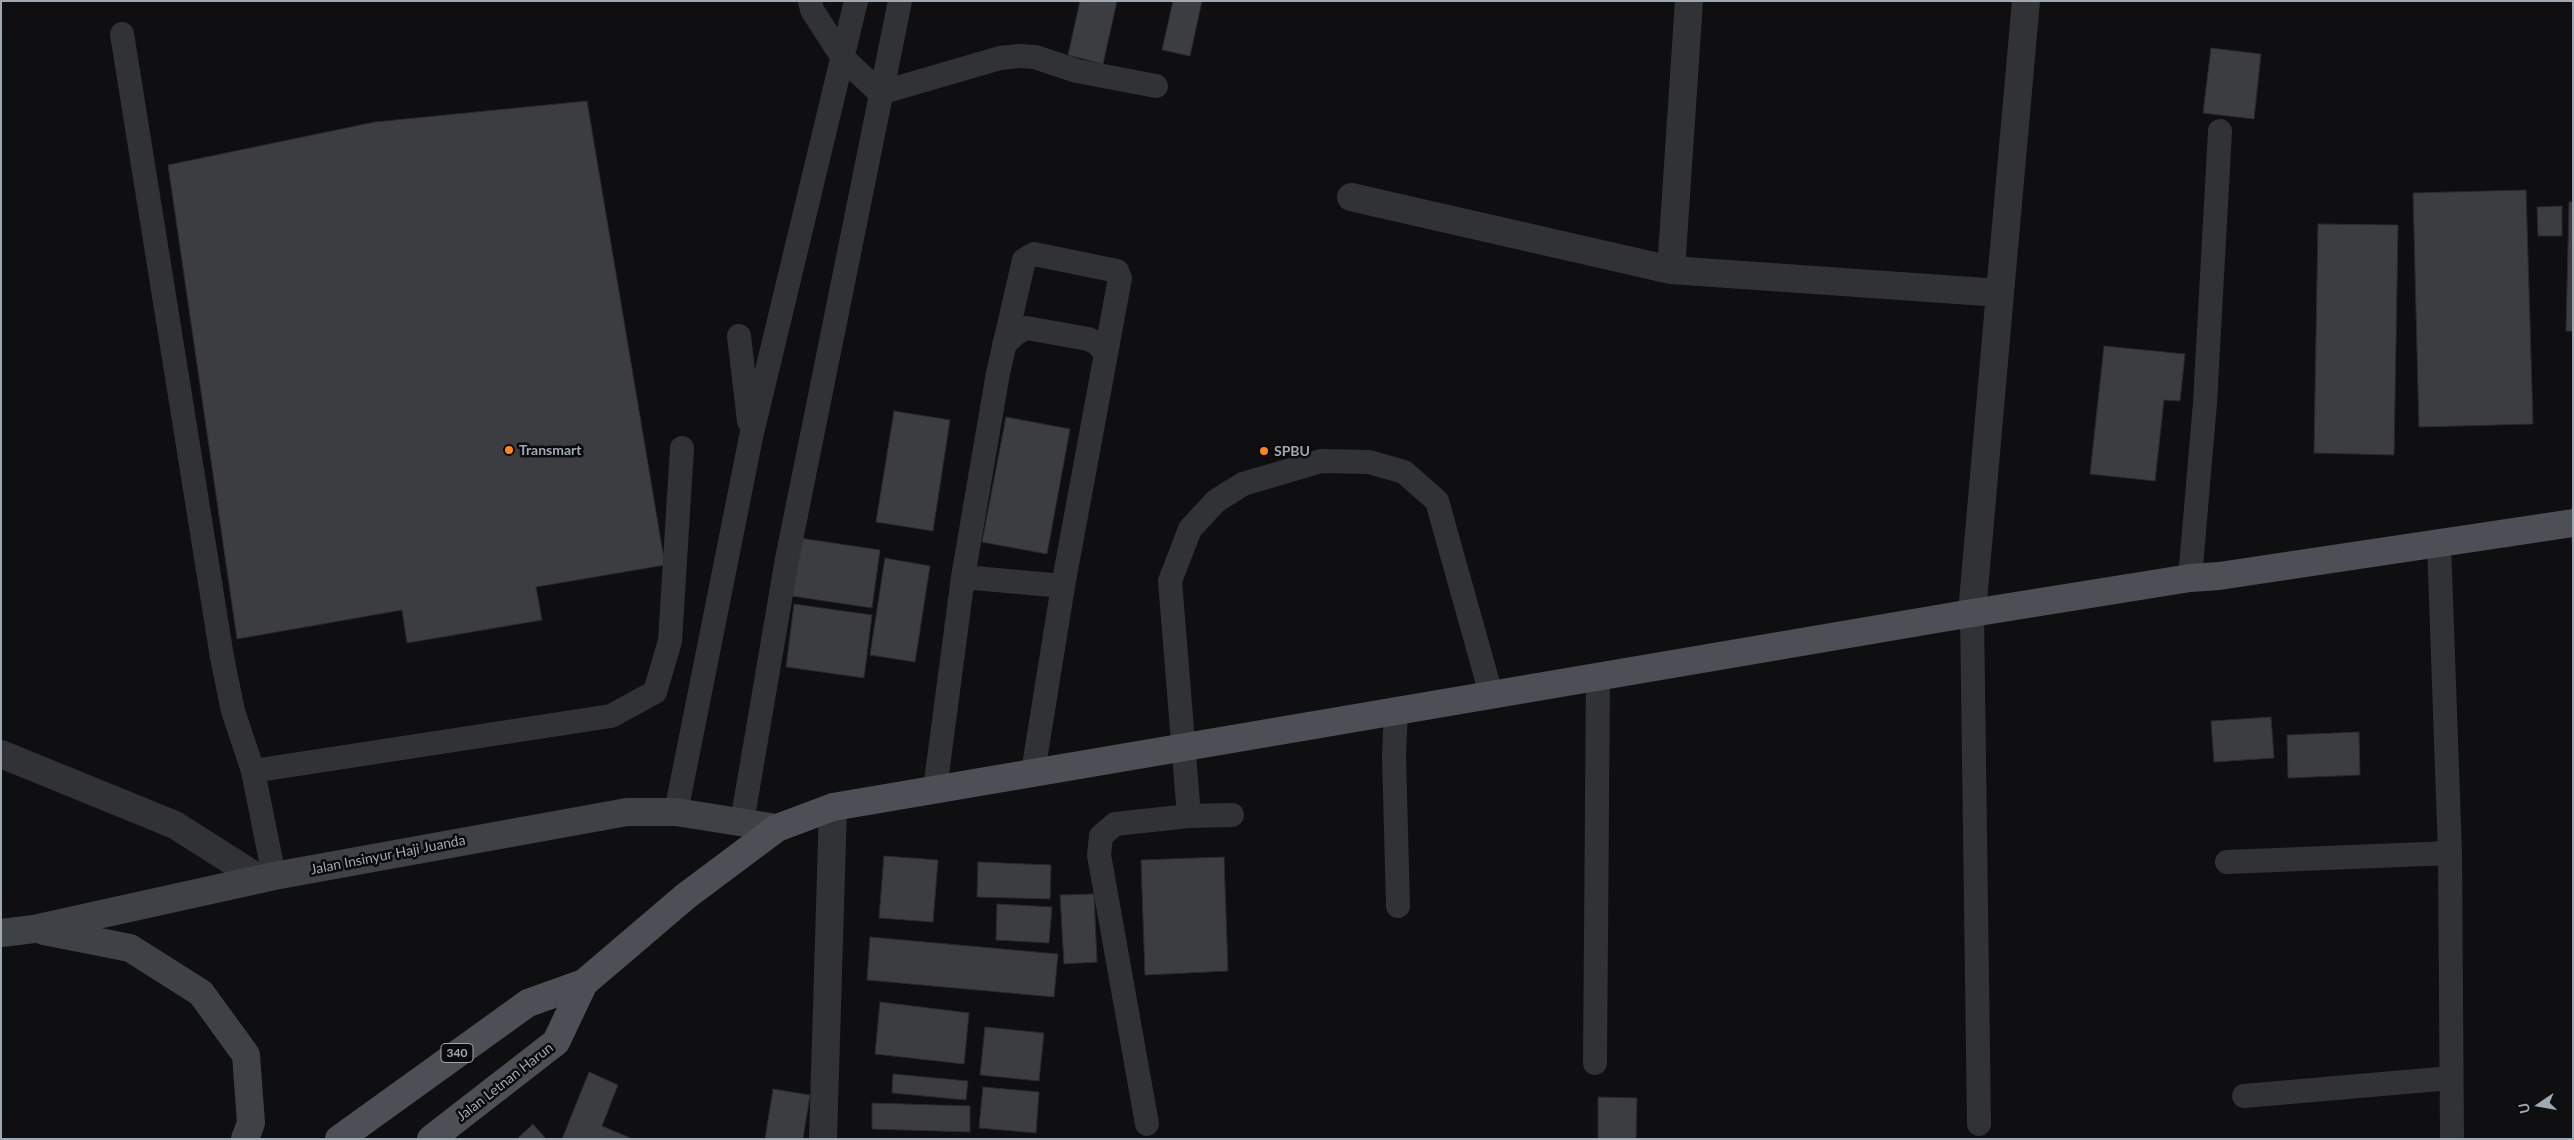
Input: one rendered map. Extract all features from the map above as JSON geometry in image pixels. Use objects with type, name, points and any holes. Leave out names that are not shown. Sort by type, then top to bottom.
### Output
[{"type":"main road","points":[[584,983],[686,896],[777,828],[833,807],[1972,613],[2190,578],[2219,576],[2573,523]]},
{"type":"main road","name":"Jalan Insinyur Haji Juanda","points":[[1,933],[34,929],[267,878],[584,818],[627,812],[676,812],[777,828]]},
{"type":"main road","points":[[34,929],[130,948],[200,993],[246,1055],[251,1123],[245,1139]]},
{"type":"main road","name":"340","points":[[339,1139],[528,1002],[584,983]]},
{"type":"main road","name":"Jalan Letnan Harun","points":[[431,1139],[556,1042],[584,983]]},
{"type":"street","points":[[1671,270],[1689,1]]},
{"type":"street","points":[[1972,613],[2026,1]]},
{"type":"street","points":[[1351,197],[1671,270],[2000,293]]},
{"type":"street","points":[[1,754],[175,825],[267,878]]},
{"type":"street","points":[[823,1139],[833,807]]},
{"type":"lane","points":[[810,1],[812,10],[843,58],[880,93]]},
{"type":"lane","points":[[676,812],[751,437],[856,1]]},
{"type":"lane","points":[[742,822],[786,559],[900,1]]},
{"type":"lane","points":[[122,34],[222,658],[232,710],[252,771],[267,878]]},
{"type":"lane","points":[[880,93],[1000,58],[1019,56],[1035,57],[1077,71],[1156,86]]},
{"type":"lane","points":[[2190,578],[2205,403],[2220,131]]},
{"type":"lane","points":[[935,789],[963,577],[1004,345],[1024,260],[1034,254],[1116,270],[1120,278],[1063,586],[1033,772]]},
{"type":"lane","points":[[1004,345],[1016,333],[1027,328],[1088,339],[1097,343],[1105,354]]},
{"type":"lane","points":[[739,336],[751,437]]},
{"type":"lane","points":[[252,771],[611,716],[655,692],[670,641],[676,570],[682,448]]},
{"type":"lane","points":[[1189,816],[1170,581],[1190,528],[1216,501],[1243,484],[1321,460],[1369,462],[1404,472],[1437,500],[1491,694]]},
{"type":"lane","points":[[2439,543],[2450,853],[2452,1139]]},
{"type":"lane","points":[[963,577],[1063,586]]},
{"type":"lane","points":[[1972,613],[1979,1124]]},
{"type":"lane","points":[[1595,1063],[1598,676]]},
{"type":"lane","points":[[1396,711],[1394,755],[1398,906]]},
{"type":"lane","points":[[1147,1124],[1099,854],[1101,836],[1115,824],[1189,816],[1232,815]]},
{"type":"lane","points":[[2227,862],[2450,853]]},
{"type":"lane","points":[[2244,1096],[2451,1078]]},
{"type":"building","points":[[1080,1],[1117,1],[1103,64],[1068,55]]},
{"type":"building","points":[[1173,1],[1202,1],[1190,56],[1162,50]]},
{"type":"building","points":[[2211,48],[2261,54],[2254,119],[2203,113]]},
{"type":"building","points":[[587,101],[665,565],[536,587],[542,620],[407,643],[402,610],[237,639],[168,165],[375,122]]},
{"type":"building","points":[[2526,190],[2533,424],[2419,427],[2413,193]]},
{"type":"building","points":[[2569,202],[2573,202],[2573,331],[2566,331]]},
{"type":"building","points":[[2562,206],[2562,236],[2538,236],[2537,207]]},
{"type":"building","points":[[2318,224],[2398,225],[2394,455],[2314,453]]},
{"type":"building","points":[[2104,346],[2185,354],[2180,401],[2164,400],[2155,481],[2090,474]]},
{"type":"building","points":[[894,411],[950,420],[933,531],[876,522]]},
{"type":"building","points":[[1006,417],[1070,429],[1047,554],[982,542]]},
{"type":"building","points":[[793,537],[880,550],[872,608],[785,595]]},
{"type":"building","points":[[885,558],[930,566],[915,662],[870,655]]},
{"type":"building","points":[[794,604],[872,615],[864,678],[786,667]]},
{"type":"building","points":[[2271,717],[2274,758],[2214,762],[2211,721]]},
{"type":"building","points":[[2359,732],[2360,775],[2288,778],[2287,735]]},
{"type":"building","points":[[884,856],[938,860],[933,922],[879,918]]},
{"type":"building","points":[[1224,857],[1228,971],[1145,975],[1141,860]]},
{"type":"building","points":[[978,862],[1051,865],[1050,899],[977,897]]},
{"type":"building","points":[[1094,894],[1097,962],[1064,964],[1060,895]]},
{"type":"building","points":[[997,904],[1052,907],[1049,943],[996,940]]},
{"type":"building","points":[[870,937],[1058,954],[1054,997],[867,980]]},
{"type":"building","points":[[880,1002],[969,1013],[964,1064],[875,1054]]},
{"type":"building","points":[[985,1027],[1044,1033],[1039,1081],[980,1075]]},
{"type":"building","points":[[589,1072],[618,1085],[602,1126],[633,1139],[562,1139]]},
{"type":"building","points":[[893,1074],[968,1081],[966,1100],[892,1093]]},
{"type":"building","points":[[983,1087],[1039,1092],[1036,1133],[979,1128]]},
{"type":"building","points":[[773,1089],[810,1095],[803,1139],[765,1139]]},
{"type":"building","points":[[1598,1097],[1637,1098],[1636,1139],[1598,1139]]},
{"type":"building","points":[[872,1103],[970,1106],[970,1132],[872,1129]]},
{"type":"building","points":[[533,1124],[546,1139],[517,1139]]},
{"type":"place","name":"Transmart","points":[[509,450]]},
{"type":"place","name":"SPBU","points":[[1264,451]]}]
